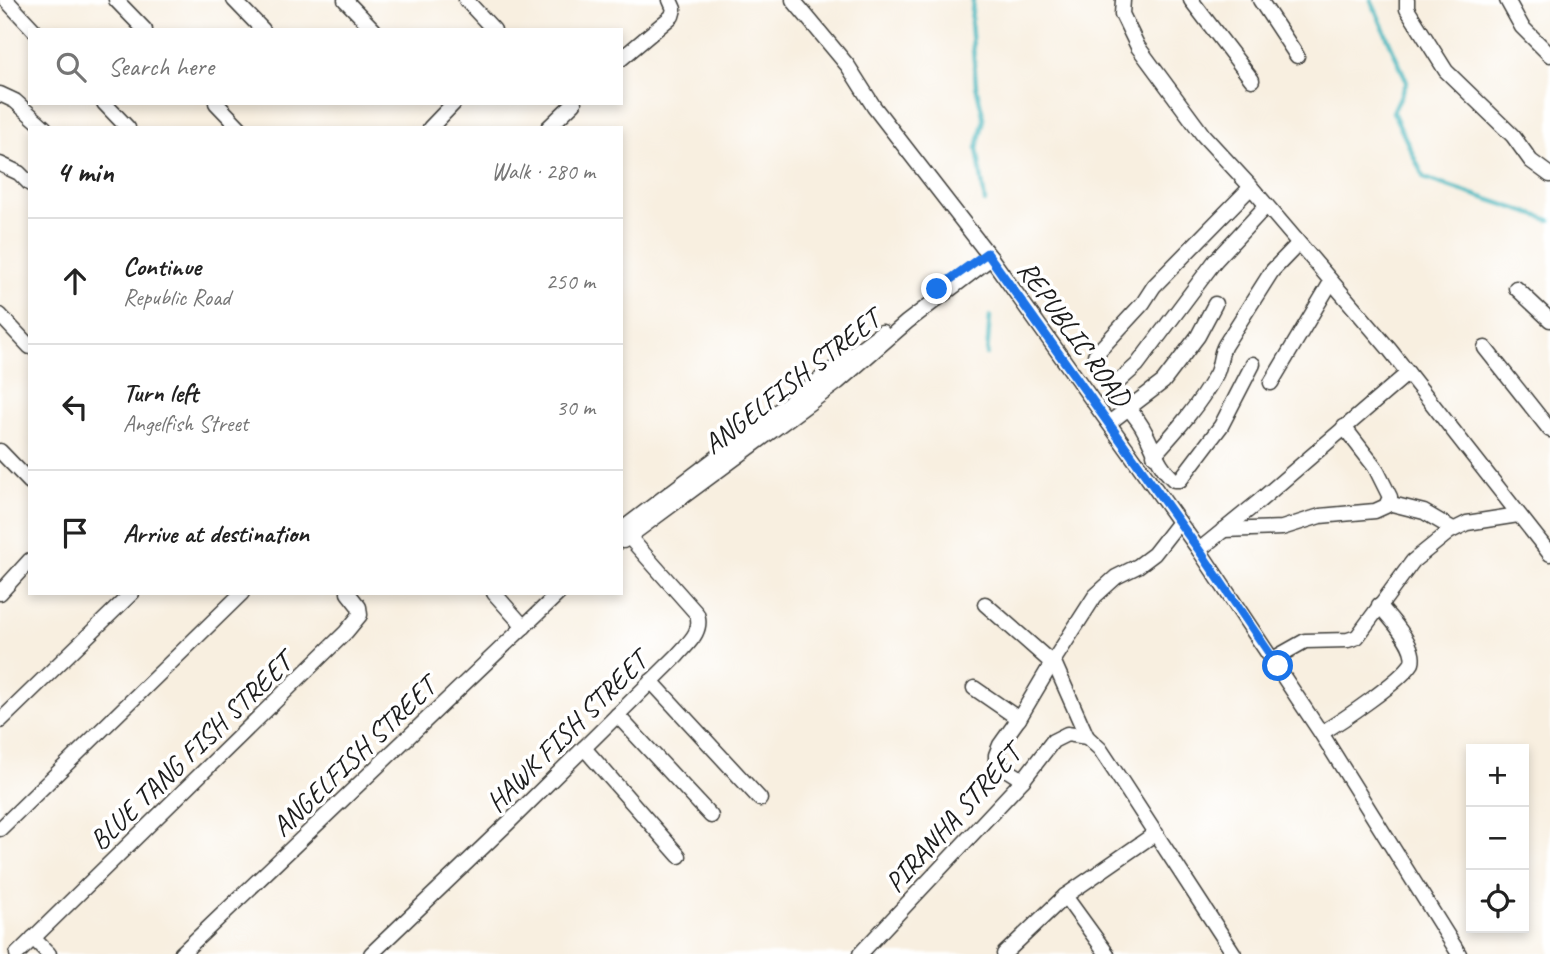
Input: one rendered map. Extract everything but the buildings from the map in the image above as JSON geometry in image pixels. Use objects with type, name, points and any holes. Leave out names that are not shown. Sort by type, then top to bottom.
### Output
[{"type":"street","points":[[6,0],[32,28]]},
{"type":"street","points":[[116,0],[143,28]]},
{"type":"street","points":[[234,0],[261,28]]},
{"type":"street","points":[[345,0],[372,28]]},
{"type":"street","points":[[466,0],[492,28]]},
{"type":"street","points":[[623,57],[672,16],[674,9],[670,0]]},
{"type":"street","name":"REPUBLIC ROAD","points":[[793,0],[848,66],[874,107],[989,256],[1199,550],[1321,733],[1459,954]]},
{"type":"street","points":[[1123,0],[1122,14],[1138,47],[1203,135],[1251,187],[1408,373],[1518,515],[1548,549]]},
{"type":"street","points":[[1191,0],[1252,80]]},
{"type":"street","points":[[1260,0],[1297,55]]},
{"type":"street","points":[[1407,0],[1406,9],[1446,71],[1499,121],[1531,161],[1550,175]]},
{"type":"street","points":[[1507,0],[1522,27],[1550,55]]},
{"type":"street","points":[[0,94],[15,101],[43,126]]},
{"type":"street","points":[[106,105],[126,126]]},
{"type":"street","points":[[218,105],[238,126]]},
{"type":"street","points":[[432,126],[450,105]]},
{"type":"street","points":[[550,126],[572,105]]},
{"type":"street","points":[[0,164],[19,173],[28,182]]},
{"type":"street","points":[[1095,355],[1143,303],[1154,286],[1251,187]]},
{"type":"street","points":[[1117,383],[1137,365],[1215,261],[1266,206]]},
{"type":"street","points":[[1154,455],[1195,407],[1217,373],[1220,354],[1230,334],[1272,271],[1298,244]]},
{"type":"street","name":"ANGELFISH STREET","points":[[623,534],[838,382],[989,256]]},
{"type":"street","points":[[1271,383],[1331,282]]},
{"type":"street","points":[[1516,288],[1550,320]]},
{"type":"street","points":[[1109,423],[1153,392],[1177,366],[1198,336],[1215,304]]},
{"type":"street","points":[[0,315],[28,345]]},
{"type":"street","points":[[1485,348],[1550,430]]},
{"type":"street","points":[[1129,409],[1144,430],[1154,455],[1172,479],[1182,479],[1221,426],[1253,364]]},
{"type":"street","points":[[1199,550],[1408,373]]},
{"type":"street","points":[[1223,530],[1282,528],[1328,514],[1384,508],[1389,494],[1385,483],[1345,426]]},
{"type":"street","points":[[2,457],[28,480]]},
{"type":"street","points":[[1388,503],[1424,512],[1453,528]]},
{"type":"street","points":[[1273,659],[1305,641],[1338,641],[1357,637],[1416,558],[1453,528],[1467,523],[1518,515]]},
{"type":"street","points":[[1023,780],[1000,766],[995,758],[1000,745],[1019,719],[1052,661],[1104,585],[1147,560],[1179,522]]},
{"type":"street","name":"HAWK FISH STREET","points":[[371,954],[584,748],[698,630],[697,614],[623,534]]},
{"type":"street","points":[[0,593],[28,562]]},
{"type":"street","points":[[0,721],[130,595]]},
{"type":"street","points":[[0,829],[240,595]]},
{"type":"street","name":"BLUE TANG FISH STREET","points":[[17,954],[346,632],[360,615],[359,607],[350,595]]},
{"type":"street","points":[[496,595],[524,627]]},
{"type":"street","name":"ANGELFISH STREET","points":[[181,954],[557,595]]},
{"type":"street","points":[[985,604],[1052,661],[1087,737],[1100,749],[1234,954]]},
{"type":"street","points":[[1321,733],[1345,719],[1412,663],[1413,652],[1403,638],[1401,628],[1379,605]]},
{"type":"street","points":[[651,681],[760,799]]},
{"type":"street","points":[[974,688],[1019,719]]},
{"type":"street","points":[[617,715],[711,816]]},
{"type":"street","name":"PIRANHA STREET","points":[[860,954],[1023,780],[1048,746],[1058,737],[1074,734],[1087,737]]},
{"type":"street","points":[[584,748],[679,856]]},
{"type":"street","points":[[1004,954],[1065,896],[1156,833]]},
{"type":"street","points":[[1065,896],[1107,954]]},
{"type":"street","points":[[33,938],[49,954]]},
{"type":"waterway","points":[[973,0],[971,22],[976,86],[984,119],[977,148],[985,202]]},
{"type":"waterway","points":[[1371,0],[1407,82],[1393,112],[1424,178],[1550,220]]},
{"type":"waterway","points":[[987,354],[990,316]]},
{"type":"route","points":[[937,289],[987,253],[1199,550],[1278,666]]}]
